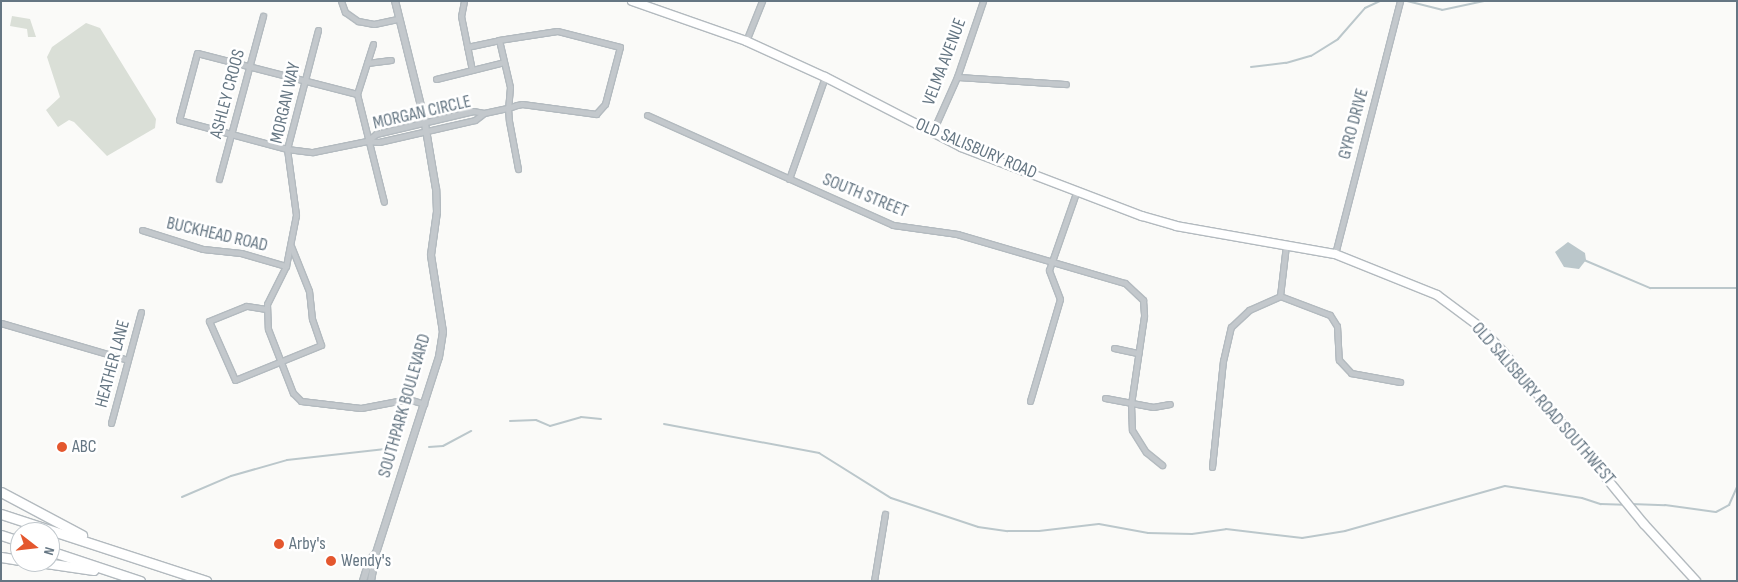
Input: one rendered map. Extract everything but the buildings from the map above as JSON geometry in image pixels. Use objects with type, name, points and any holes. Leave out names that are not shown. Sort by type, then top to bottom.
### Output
[{"type":"main road","name":"OLD SALISBURY ROAD","points":[[632,1],[746,42],[825,77],[932,133],[1176,226],[1335,254]]},
{"type":"main road","name":"OLD SALISBURY ROAD SOUTHWEST","points":[[1335,254],[1437,295],[1480,327],[1644,524],[1696,581]]},
{"type":"main road","points":[[1,492],[109,548]]},
{"type":"main road","points":[[1,514],[206,581]]},
{"type":"main road","points":[[60,554],[140,581]]},
{"type":"main road","points":[[60,565],[119,574]]},
{"type":"street","points":[[341,1],[345,12],[358,22],[374,24],[398,19]]},
{"type":"street","name":"SOUTHPARK BOULEVARD","points":[[371,581],[376,553],[424,404],[443,332],[432,271],[438,212],[425,123],[395,1]]},
{"type":"street","points":[[464,1],[461,16],[472,70]]},
{"type":"street","points":[[746,42],[762,1]]},
{"type":"street","name":"VELMA AVENUE","points":[[932,133],[957,77],[983,1]]},
{"type":"street","name":"GYRO DRIVE","points":[[1335,254],[1400,1]]},
{"type":"street","name":"ASHLEY CROOS","points":[[219,179],[264,16]]},
{"type":"street","name":"MORGAN WAY","points":[[266,309],[286,266],[296,215],[287,149],[318,30]]},
{"type":"street","name":"MORGAN CIRCLE","points":[[357,94],[197,53],[179,120],[287,149],[313,152],[367,140],[376,134],[473,112],[484,113],[537,105],[585,114],[598,113],[605,104],[620,47],[557,31],[500,40]]},
{"type":"street","points":[[467,47],[500,40],[510,87],[508,108],[518,169]]},
{"type":"street","points":[[373,44],[357,94],[384,202]]},
{"type":"street","points":[[367,63],[391,60]]},
{"type":"street","points":[[436,79],[504,62]]},
{"type":"street","points":[[790,179],[825,77]]},
{"type":"street","points":[[957,77],[1066,84]]},
{"type":"street","name":"MORGAN CIRCLE","points":[[367,140],[379,142],[394,139],[475,120],[484,113]]},
{"type":"street","name":"SOUTH STREET","points":[[647,115],[899,227],[957,234],[1125,283],[1138,292],[1144,316],[1138,353]]},
{"type":"street","points":[[392,130],[394,139]]},
{"type":"street","points":[[1030,401],[1060,299],[1049,270],[1051,261],[1078,190]]},
{"type":"street","name":"BUCKHEAD ROAD","points":[[142,230],[204,249],[241,253],[286,266]]},
{"type":"street","points":[[1280,296],[1286,245]]},
{"type":"street","points":[[290,246],[306,284],[312,320],[321,345],[280,362],[235,380],[209,321],[246,306],[266,309],[268,329],[280,362],[293,393],[306,404],[373,408],[408,399],[424,404]]},
{"type":"street","points":[[1212,467],[1223,361],[1231,327],[1249,310],[1280,296],[1330,315],[1337,326],[1339,360],[1351,373],[1400,382]]},
{"type":"street","name":"HEATHER LANE","points":[[111,423],[141,312]]},
{"type":"street","points":[[1,323],[128,360]]},
{"type":"street","points":[[1114,348],[1138,353],[1130,421],[1135,439],[1162,464]]},
{"type":"street","points":[[1105,398],[1153,407],[1170,404]]},
{"type":"street","points":[[874,581],[885,514]]},
{"type":"street","name":"SOUTHPARK BOULEVARD","points":[[363,581],[369,561],[376,553]]},
{"type":"shaded area","points":[[12,16],[30,19],[36,37],[28,37],[27,29],[10,26]]},
{"type":"shaded area","points":[[86,23],[100,28],[156,119],[155,128],[107,156],[74,122],[69,120],[58,127],[46,110],[60,97],[47,57],[52,47]]},
{"type":"shaded area","points":[[1568,242],[1585,253],[1586,260],[1579,269],[1564,267],[1555,252]]},
{"type":"waterway","points":[[1251,67],[1286,63],[1311,56],[1338,39],[1365,8],[1380,1]]},
{"type":"waterway","points":[[1407,1],[1442,10],[1484,1]]},
{"type":"waterway","points":[[1584,260],[1650,288],[1737,288]]},
{"type":"waterway","points":[[510,421],[536,420],[550,426],[581,417],[601,419]]},
{"type":"waterway","points":[[664,424],[819,453],[891,498],[978,527],[1008,531],[1039,531],[1099,524],[1148,533],[1192,534],[1226,529],[1302,538],[1345,531],[1505,486],[1582,498],[1601,504],[1624,505]]},
{"type":"waterway","points":[[429,447],[443,446],[471,431]]},
{"type":"waterway","points":[[182,497],[231,476],[287,460],[394,448]]},
{"type":"waterway","points":[[1631,504],[1665,505],[1716,512],[1729,505],[1737,487]]},
{"type":"place","name":"ABC","points":[[62,447]]},
{"type":"place","name":"Arby's","points":[[279,544]]},
{"type":"place","name":"Wendy's","points":[[331,561]]}]
